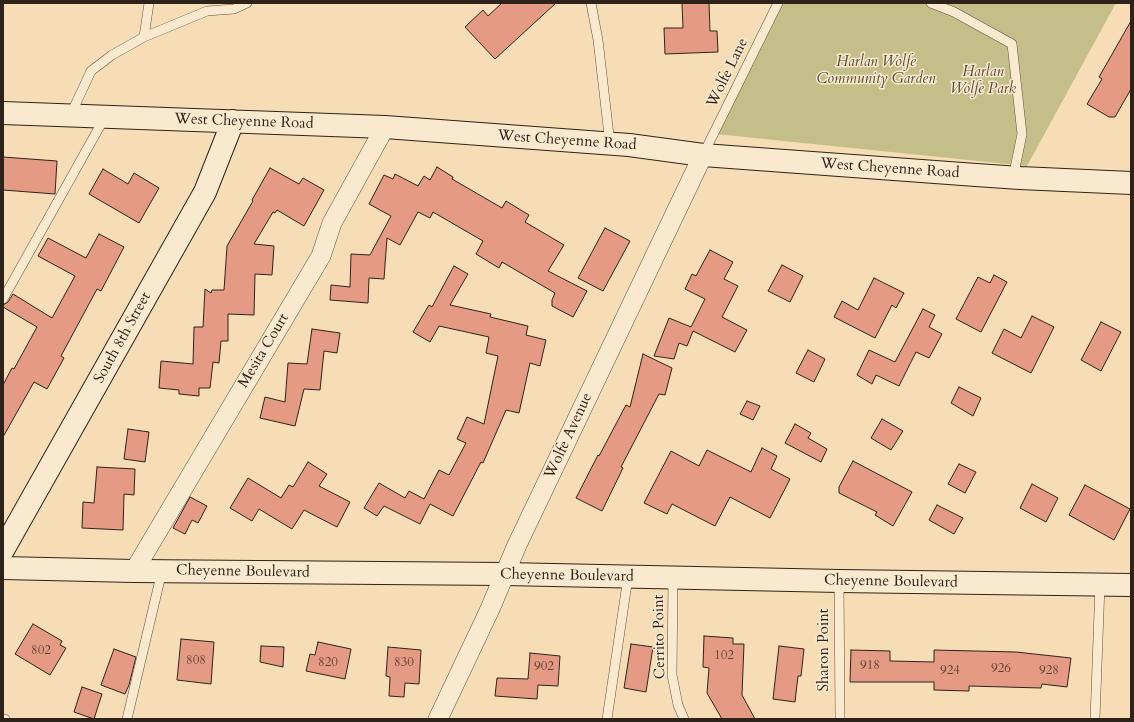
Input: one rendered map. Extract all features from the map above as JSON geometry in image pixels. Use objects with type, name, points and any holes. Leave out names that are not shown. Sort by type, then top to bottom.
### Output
[{"type":"main road","name":"West Cheyenne Road","points":[[3,113],[385,127],[629,145],[703,155],[1013,178],[1131,183]]},
{"type":"main road","name":"South 8th Street","points":[[3,550],[206,192],[233,121]]},
{"type":"main road","name":"Cheyenne Boulevard","points":[[3,568],[134,571],[505,574],[1131,585]]},
{"type":"street","name":"Mesita Court","points":[[134,571],[321,256],[332,224],[385,127]]},
{"type":"street","name":"Wolfe Avenue","points":[[438,719],[490,609],[517,545],[703,155]]},
{"type":"lane","points":[[144,37],[149,3]]},
{"type":"lane","points":[[70,116],[91,71],[112,55],[144,37],[208,11],[234,9],[247,3]]},
{"type":"lane","points":[[591,3],[598,40],[610,144]]},
{"type":"lane","name":"Wolfe Lane","points":[[703,155],[778,3]]},
{"type":"lane","points":[[930,3],[954,12],[1012,44],[1022,134],[1013,178]]},
{"type":"lane","points":[[3,299],[105,117]]},
{"type":"lane","points":[[127,719],[162,571]]},
{"type":"lane","points":[[607,719],[628,577]]},
{"type":"lane","name":"Cerrito Point","points":[[673,578],[672,675],[678,705],[684,719]]},
{"type":"lane","name":"Sharon Point","points":[[839,581],[840,719]]},
{"type":"lane","points":[[1095,719],[1100,585]]},
{"type":"green space","name":"Harlan Wolfe Park","points":[[782,3],[1116,3],[1027,166],[716,134]]},
{"type":"building","points":[[502,3],[556,3],[495,59],[465,27],[483,10],[488,16]]},
{"type":"building","points":[[682,3],[709,3],[710,31],[717,31],[718,52],[665,54],[664,28],[683,28]]},
{"type":"building","points":[[1131,21],[1131,89],[1115,117],[1109,117],[1087,104],[1102,79],[1099,77]]},
{"type":"building","points":[[3,157],[57,161],[55,194],[3,190]]},
{"type":"building","points":[[437,167],[453,177],[452,179],[502,208],[506,201],[529,215],[525,222],[564,245],[548,271],[587,291],[573,317],[552,306],[552,300],[555,293],[502,262],[499,268],[476,254],[483,241],[433,212],[430,218],[418,212],[400,245],[387,238],[384,279],[369,278],[368,303],[330,300],[331,285],[350,287],[351,254],[370,255],[391,216],[369,204],[384,175],[393,179],[395,174],[418,186],[424,176],[430,180]]},
{"type":"building","points":[[270,168],[299,184],[303,178],[324,190],[304,226],[277,210],[275,213],[273,212],[254,244],[274,246],[272,275],[255,274],[254,315],[228,314],[228,341],[221,341],[219,363],[213,362],[210,388],[199,388],[199,396],[179,394],[179,390],[159,388],[161,361],[193,364],[194,327],[203,327],[205,289],[211,293],[212,290],[224,290],[227,246]]},
{"type":"building","points":[[103,169],[128,184],[134,173],[159,188],[139,223],[89,194]]},
{"type":"building","points":[[605,228],[630,241],[603,291],[578,278]]},
{"type":"building","points":[[99,234],[124,247],[101,291],[97,289],[61,356],[64,358],[47,389],[34,382],[3,437],[3,385],[12,368],[14,369],[37,327],[3,307],[3,305],[8,302],[13,294],[52,318],[75,276],[38,256],[48,238],[86,258]]},
{"type":"building","points":[[710,250],[733,262],[724,279],[738,286],[722,317],[747,330],[735,352],[693,331],[687,346],[679,343],[674,359],[654,356],[669,318],[691,327],[705,299],[685,289],[692,274],[696,276]]},
{"type":"building","points":[[782,265],[803,276],[790,302],[768,291]]},
{"type":"building","points":[[454,266],[468,274],[450,305],[491,314],[490,317],[528,326],[526,335],[546,340],[540,366],[530,363],[519,413],[506,410],[483,463],[481,462],[453,516],[430,504],[420,524],[384,506],[377,516],[364,508],[379,483],[405,498],[409,491],[424,499],[439,470],[449,475],[466,443],[457,439],[467,417],[484,424],[498,356],[486,353],[489,337],[439,326],[430,342],[413,332],[429,305],[432,307]]},
{"type":"building","points":[[994,275],[1007,282],[981,332],[956,319],[978,277],[990,283]]},
{"type":"building","points":[[874,278],[904,293],[896,308],[892,305],[875,338],[834,317],[842,301],[858,310]]},
{"type":"building","points":[[923,309],[935,315],[929,327],[942,334],[929,358],[916,352],[899,386],[876,375],[872,384],[857,375],[869,350],[895,362]]},
{"type":"building","points":[[1032,316],[1054,327],[1031,373],[992,353],[1004,329],[1021,338]]},
{"type":"building","points":[[1101,322],[1121,332],[1101,371],[1081,360]]},
{"type":"building","points":[[312,329],[340,333],[337,353],[324,351],[320,390],[304,389],[295,426],[260,418],[265,397],[285,402],[288,363],[307,364]]},
{"type":"building","points":[[808,350],[825,359],[814,382],[796,373]]},
{"type":"building","points":[[643,354],[672,368],[665,395],[659,394],[621,467],[623,468],[602,511],[576,498],[626,405],[630,407]]},
{"type":"building","points":[[959,387],[981,398],[973,416],[951,403]]},
{"type":"building","points":[[747,401],[760,406],[753,420],[740,414]]},
{"type":"building","points":[[882,419],[903,431],[891,450],[871,438]]},
{"type":"building","points":[[795,424],[811,433],[808,438],[827,449],[821,462],[785,443]]},
{"type":"building","points":[[128,429],[149,432],[145,462],[124,459]]},
{"type":"building","points":[[762,448],[777,456],[771,469],[790,479],[770,518],[730,497],[715,526],[672,504],[667,514],[644,503],[671,451],[699,466],[707,450],[751,472]]},
{"type":"building","points":[[853,461],[912,492],[893,526],[875,515],[877,512],[839,493],[839,487]]},
{"type":"building","points":[[308,462],[327,474],[319,486],[350,502],[337,527],[304,510],[292,529],[259,509],[252,521],[230,508],[248,478],[281,498],[289,485],[293,487]]},
{"type":"building","points":[[959,464],[976,472],[965,493],[948,484]]},
{"type":"building","points":[[97,467],[135,469],[134,495],[124,494],[123,530],[82,528],[83,502],[94,503]]},
{"type":"building","points":[[1032,484],[1058,498],[1046,522],[1020,508]]},
{"type":"building","points":[[1085,485],[1130,509],[1114,540],[1069,515]]},
{"type":"building","points":[[190,497],[207,506],[198,523],[192,520],[185,534],[173,528]]},
{"type":"building","points":[[937,505],[963,518],[954,534],[929,520]]},
{"type":"building","points":[[33,624],[62,641],[60,645],[66,648],[50,675],[15,654]]},
{"type":"building","points":[[704,636],[733,638],[733,644],[744,644],[742,695],[755,719],[722,719],[707,693],[709,668],[703,667]]},
{"type":"building","points":[[181,639],[214,642],[211,684],[177,680]]},
{"type":"building","points":[[318,642],[351,649],[345,679],[306,671],[310,654],[315,655]]},
{"type":"building","points":[[631,644],[653,647],[646,692],[624,688]]},
{"type":"building","points":[[261,646],[284,647],[283,667],[260,662]]},
{"type":"building","points":[[779,646],[804,649],[801,676],[798,676],[795,702],[773,699]]},
{"type":"building","points":[[388,647],[421,650],[419,684],[405,683],[404,697],[389,696],[390,677],[386,676]]},
{"type":"building","points":[[114,649],[136,657],[129,685],[125,694],[101,685]]},
{"type":"building","points":[[851,650],[890,651],[890,661],[934,662],[934,650],[1016,652],[1071,658],[1067,687],[1042,684],[1041,688],[969,686],[969,691],[934,690],[934,682],[850,682]]},
{"type":"building","points":[[530,653],[560,656],[558,686],[538,685],[537,699],[495,696],[497,678],[528,679]]},
{"type":"building","points":[[82,687],[102,694],[94,719],[74,712]]},
{"type":"park label","name":"Harlan Wolfe Community Garden","points":[[876,72]]}]
